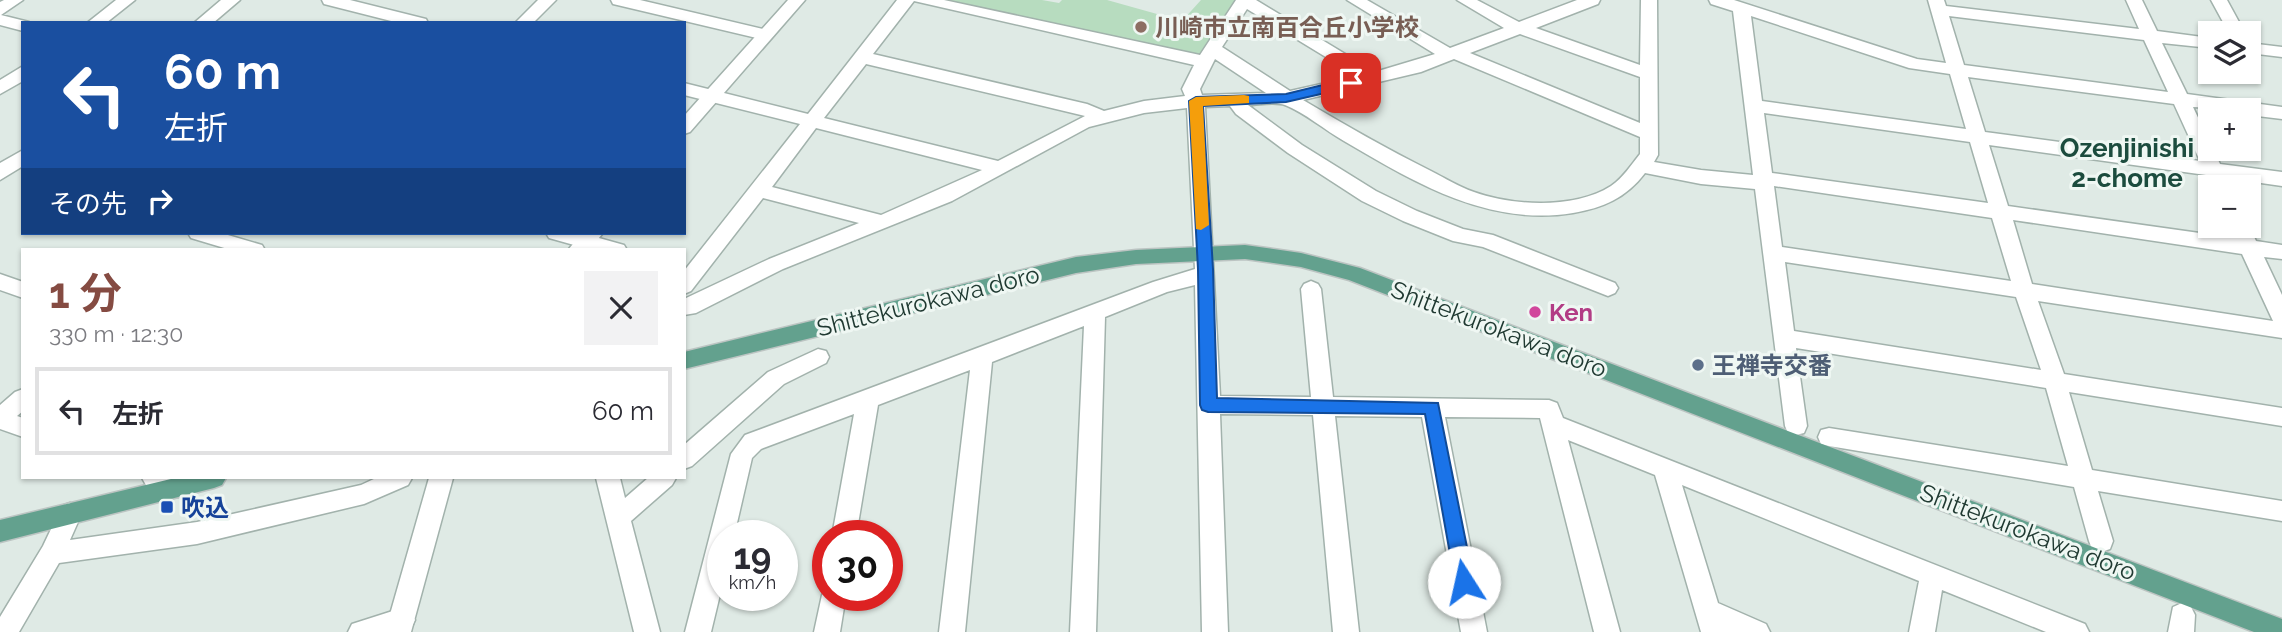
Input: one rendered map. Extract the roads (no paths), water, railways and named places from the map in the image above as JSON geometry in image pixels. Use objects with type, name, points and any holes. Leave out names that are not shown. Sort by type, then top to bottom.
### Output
[{"type":"main road","name":"Shittekurokawa doro","points":[[686,360],[1076,265],[1136,257],[1204,264],[1245,252],[1290,258],[1353,273],[2282,631]]},
{"type":"main road","points":[[0,531],[211,479]]},
{"type":"street","points":[[0,10],[15,0]]},
{"type":"street","points":[[97,21],[127,0]]},
{"type":"street","points":[[205,21],[232,0]]},
{"type":"street","points":[[330,0],[412,21]]},
{"type":"street","points":[[525,21],[548,0]]},
{"type":"street","points":[[619,0],[765,34]]},
{"type":"street","points":[[686,126],[797,0]]},
{"type":"street","points":[[726,285],[688,276],[906,0]]},
{"type":"street","points":[[921,0],[1209,56],[1407,167],[1469,198],[1499,206],[1537,209],[1582,204],[1616,191],[1649,155],[1649,0]]},
{"type":"street","points":[[1215,632],[1204,264],[1196,101],[1191,89],[1244,0],[1373,78]]},
{"type":"street","points":[[1355,0],[1452,54],[1648,134]]},
{"type":"street","points":[[1465,0],[1521,28],[1649,74]]},
{"type":"street","points":[[1717,0],[1903,61],[2282,113]]},
{"type":"street","points":[[2134,0],[2216,175]]},
{"type":"street","points":[[2219,0],[2230,21]]},
{"type":"street","points":[[686,307],[726,285],[818,245],[974,183],[1100,117],[1144,107],[1196,101],[1286,98],[1415,68],[1521,28],[1579,2]]},
{"type":"street","points":[[2101,541],[1938,5],[2198,42]]},
{"type":"street","points":[[1741,8],[1796,426]]},
{"type":"street","points":[[0,20],[21,25]]},
{"type":"street","points":[[2261,49],[2282,52]]},
{"type":"street","points":[[861,57],[1087,110],[1100,117]]},
{"type":"street","points":[[0,88],[21,73]]},
{"type":"street","points":[[686,90],[999,168]]},
{"type":"street","points":[[1235,100],[1242,110],[1295,149],[1369,196],[1447,231],[1486,240],[1608,288]]},
{"type":"street","points":[[1755,106],[2282,179]]},
{"type":"street","points":[[0,173],[21,157]]},
{"type":"street","points":[[1641,166],[1701,177],[1765,180],[2282,252]]},
{"type":"street","points":[[0,173],[21,179]]},
{"type":"street","points":[[758,190],[880,222]]},
{"type":"street","points":[[209,235],[249,248]]},
{"type":"street","points":[[564,235],[610,248]]},
{"type":"street","points":[[2245,238],[2282,317]]},
{"type":"street","points":[[1774,253],[2282,330]]},
{"type":"street","points":[[698,632],[743,454],[753,442],[1186,278],[1204,264]]},
{"type":"street","points":[[0,282],[21,289]]},
{"type":"street","points":[[1311,289],[1346,632]]},
{"type":"street","points":[[1083,632],[1096,313]]},
{"type":"street","points":[[1785,338],[2282,417]]},
{"type":"street","points":[[686,458],[776,378],[818,357]]},
{"type":"street","points":[[952,632],[982,357]]},
{"type":"street","points":[[21,400],[0,418],[21,427]]},
{"type":"street","points":[[847,520],[868,400]]},
{"type":"street","points":[[1208,405],[1549,409],[1607,632]]},
{"type":"street","points":[[1432,408],[1474,632]]},
{"type":"street","points":[[1553,424],[1932,575],[2049,627],[2076,632]]},
{"type":"street","points":[[1829,437],[2282,511]]},
{"type":"street","points":[[1665,469],[1711,621],[1757,632]]},
{"type":"street","points":[[157,479],[177,487]]},
{"type":"street","points":[[52,552],[197,533],[364,494],[398,479]]},
{"type":"street","points":[[361,632],[400,626],[441,479]]},
{"type":"street","points":[[608,479],[647,632]]},
{"type":"street","points":[[618,518],[663,479]]},
{"type":"street","points":[[5,632],[52,552],[70,513]]},
{"type":"street","points":[[1922,632],[1932,575]]},
{"type":"street","points":[[827,632],[831,611]]},
{"type":"place","name":"川崎市立南百合丘小学校","points":[[1141,27]]},
{"type":"place","name":"Ken","points":[[1535,312]]},
{"type":"place","name":"王禅寺交番","points":[[1698,365]]},
{"type":"place","name":"吹込","points":[[167,507]]},
{"type":"district","name":"Ozenjinishi 2-chome","points":[[2127,163]]}]
